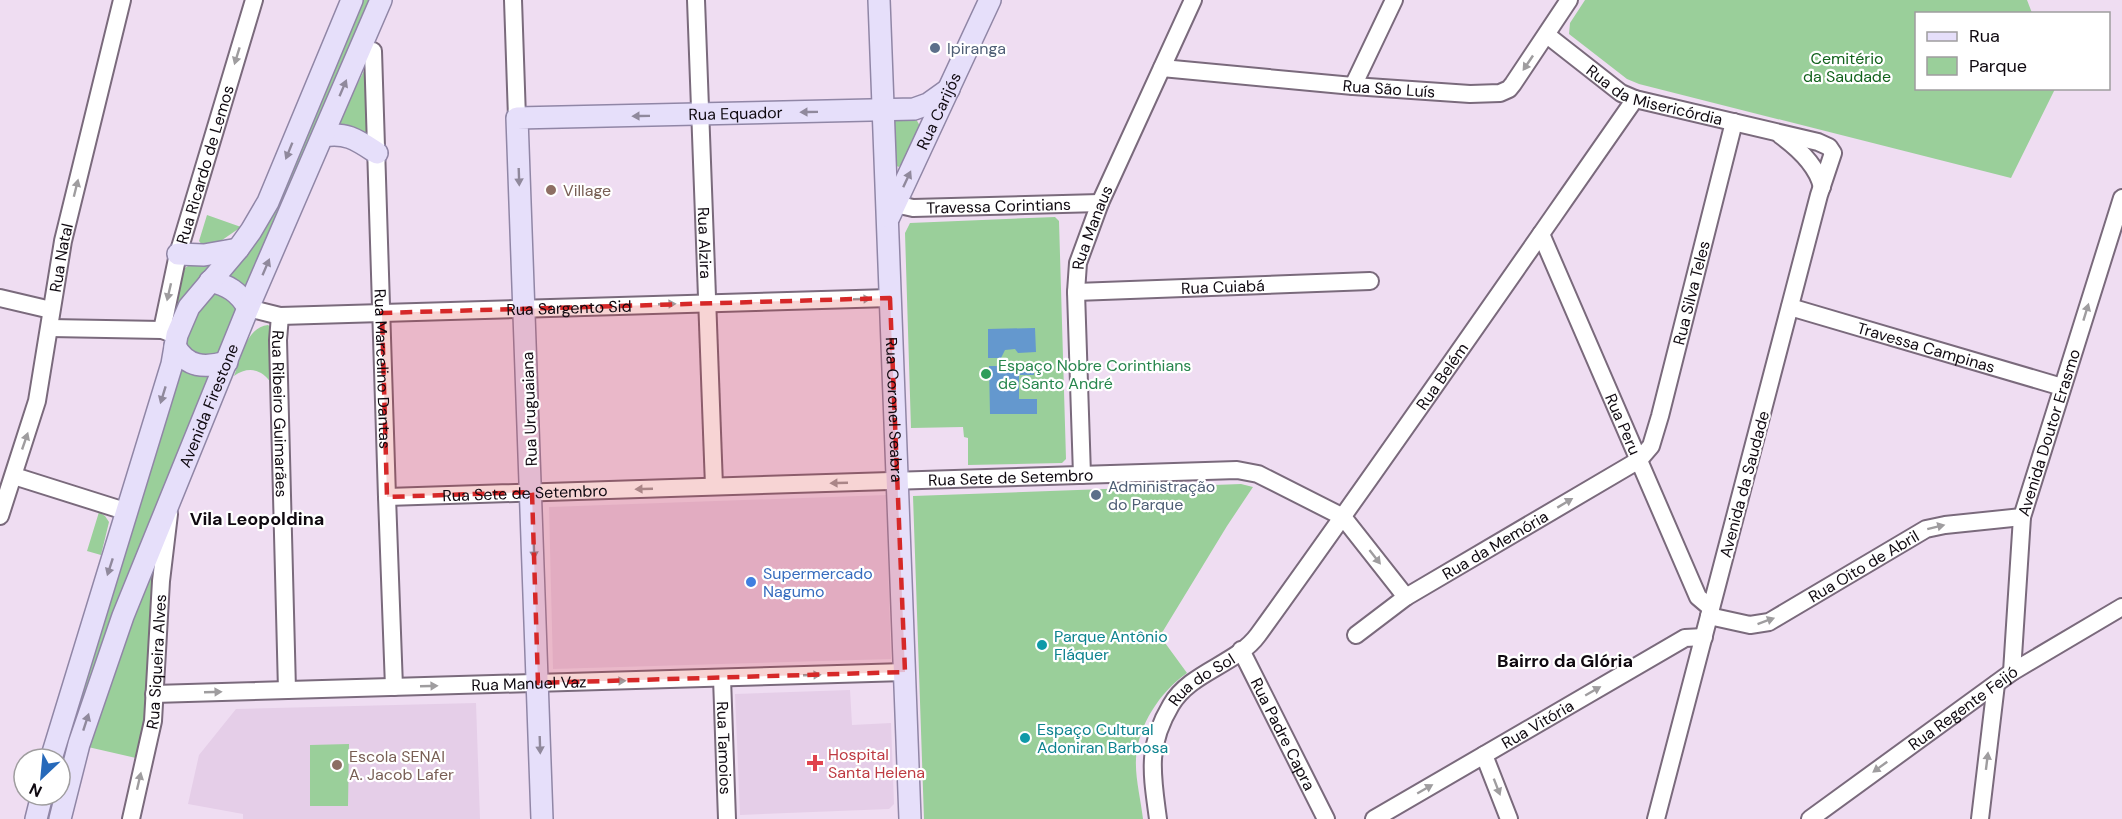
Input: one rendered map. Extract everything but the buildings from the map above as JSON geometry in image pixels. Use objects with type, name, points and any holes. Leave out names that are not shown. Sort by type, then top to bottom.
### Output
[{"type":"main road","points":[[55,747],[172,364],[171,337],[189,307],[251,231],[268,202],[352,0]]},
{"type":"main road","name":"Avenida Firestone","points":[[60,819],[79,744],[112,645],[248,308],[381,0]]},
{"type":"main road","name":"Rua Coronel Seabra","points":[[879,0],[891,213],[890,298],[910,809]]},
{"type":"main road","name":"Rua Carijós","points":[[891,213],[990,0]]},
{"type":"main road","name":"Rua Equador","points":[[517,118],[914,109],[928,104],[949,89]]},
{"type":"main road","points":[[914,109],[925,118],[927,137]]},
{"type":"main road","name":"Rua Uruguaiana","points":[[517,118],[543,819]]},
{"type":"main road","points":[[322,136],[338,134],[348,136],[377,153]]},
{"type":"main road","points":[[178,254],[204,255],[238,249]]},
{"type":"main road","points":[[210,281],[232,289],[242,297],[248,308]]},
{"type":"main road","points":[[171,337],[186,360],[194,364],[211,366],[227,362]]},
{"type":"street","name":"Rua Natal","points":[[0,516],[37,401],[63,241],[122,0]]},
{"type":"street","name":"Rua Ricardo de Lemos","points":[[171,337],[178,254],[254,0]]},
{"type":"street","name":"Rua Uruguaiana","points":[[513,0],[517,118]]},
{"type":"street","name":"Rua Alzira","points":[[696,0],[714,486]]},
{"type":"street","name":"Rua Manaus","points":[[1082,475],[1076,292],[1078,263],[1100,203],[1193,0]]},
{"type":"street","points":[[1353,86],[1394,0]]},
{"type":"street","name":"Rua São Luís","points":[[1162,68],[1353,86],[1470,94],[1500,93],[1509,89],[1513,84],[1569,0]]},
{"type":"street","name":"Rua da Misericórdia","points":[[1547,35],[1622,93],[1635,99],[1823,144],[1831,156]]},
{"type":"street","name":"Rua Marcelino Dantas","points":[[374,51],[394,687]]},
{"type":"street","name":"Rua Belém","points":[[1241,650],[1255,639],[1343,517],[1635,99]]},
{"type":"street","name":"Rua Silva Teles","points":[[1639,460],[1651,446],[1658,424],[1734,122]]},
{"type":"street","name":"Rua da Misericórdia","points":[[1773,131],[1813,166],[1822,187]]},
{"type":"street","points":[[1813,166],[1824,167],[1831,156]]},
{"type":"street","name":"Avenida da Saudade","points":[[1656,819],[1831,156]]},
{"type":"street","name":"Avenida Doutor Erasmo","points":[[2012,672],[2022,517],[2122,198]]},
{"type":"street","name":"Travessa Corintians","points":[[891,213],[913,208],[1100,203]]},
{"type":"street","name":"Rua Peru","points":[[1541,234],[1698,597],[1710,612]]},
{"type":"street","name":"Rua Cuiabá","points":[[1076,292],[1370,281]]},
{"type":"street","points":[[0,298],[51,310]]},
{"type":"street","name":"Rua Sargento Sid","points":[[248,308],[280,316],[890,298]]},
{"type":"street","name":"Travessa Campinas","points":[[1790,307],[2062,387]]},
{"type":"street","name":"Rua Ribeiro Guimarães","points":[[280,316],[278,340],[287,690]]},
{"type":"street","points":[[50,328],[171,337]]},
{"type":"street","name":"Rua da Memória","points":[[1356,635],[1406,597],[1639,460]]},
{"type":"street","name":"Rua Sete de Setembro","points":[[387,497],[1237,470],[1258,474],[1343,517],[1406,597]]},
{"type":"street","points":[[14,476],[128,512]]},
{"type":"street","name":"Rua Siqueira Alves","points":[[130,819],[153,720],[161,581],[170,501]]},
{"type":"street","name":"Rua Oito de Abril","points":[[1710,612],[1750,625],[1769,622],[1926,529],[2022,517]]},
{"type":"street","name":"Rua Regente Feijó","points":[[1810,819],[1830,813],[2012,672],[2122,607]]},
{"type":"street","name":"Rua Vitória","points":[[1374,819],[1685,638],[1704,636]]},
{"type":"street","name":"Rua do Sol","points":[[1158,819],[1152,762],[1155,741],[1163,718],[1182,691],[1241,650]]},
{"type":"street","name":"Rua Padre Capra","points":[[1241,650],[1326,819]]},
{"type":"street","name":"Rua Manuel Vaz","points":[[154,694],[905,672]]},
{"type":"street","name":"Rua Tamoios","points":[[722,678],[728,819]]},
{"type":"street","points":[[1980,819],[1996,684]]},
{"type":"street","points":[[1484,754],[1509,819]]},
{"type":"street","points":[[898,819],[910,809]]},
{"type":"highlighted area","points":[[890,298],[905,672],[538,683],[532,492],[387,497],[382,313]]},
{"type":"shaded area","points":[[886,495],[891,659],[553,669],[549,507]]},
{"type":"shaded area","name":"Hospital Santa Helena","points":[[850,690],[852,725],[891,723],[894,804],[889,809],[740,815],[735,694]]},
{"type":"shaded area","name":"Escola SENAI A. Jacob Lafer","points":[[476,703],[480,819],[243,819],[243,814],[188,804],[199,755],[236,709]]},
{"type":"green space","points":[[363,0],[370,0],[247,291],[227,277],[249,252],[271,218]]},
{"type":"green space","name":"Cemitério da Saudade","points":[[1585,0],[2027,0],[2032,12],[1915,12],[1915,90],[2055,90],[2011,178],[1639,84],[1627,79],[1569,34],[1570,23]]},
{"type":"green space","points":[[367,65],[368,136],[367,139],[337,124]]},
{"type":"green space","points":[[916,119],[920,126],[903,165],[898,167],[895,163],[894,120]]},
{"type":"green space","points":[[207,215],[241,227],[212,247],[203,246],[199,241]]},
{"type":"green space","name":"Espaço Nobre Corinthians de Santo André","points":[[1055,217],[1059,221],[1066,459],[1062,463],[968,465],[968,438],[964,437],[963,427],[911,428],[905,233],[910,223]]},
{"type":"green space","points":[[215,264],[190,289],[178,308],[174,308],[185,268]]},
{"type":"green space","points":[[219,293],[232,298],[238,313],[220,355],[202,361],[186,345],[189,329],[195,314],[205,301]]},
{"type":"green space","points":[[268,325],[272,328],[271,383],[259,372],[249,370],[234,376],[249,337],[254,331]]},
{"type":"green space","points":[[181,368],[212,374],[72,755],[72,747],[64,747]]},
{"type":"green space","name":"Parque Antônio Fláquer","points":[[1241,484],[1253,487],[1160,636],[1187,673],[1168,690],[1152,710],[1141,734],[1136,766],[1143,819],[924,819],[913,496]]},
{"type":"green space","points":[[99,512],[109,522],[101,555],[87,551]]},
{"type":"green space","points":[[156,565],[145,718],[136,758],[88,747],[126,632]]},
{"type":"green space","points":[[349,744],[348,806],[310,806],[310,745]]},
{"type":"water","points":[[1035,328],[1036,352],[1018,353],[1015,349],[1005,350],[1001,358],[988,358],[988,329]]},
{"type":"water","points":[[989,366],[1034,366],[1034,375],[1019,375],[1019,399],[1037,399],[1037,414],[990,414]]},
{"type":"place","name":"Ipiranga","points":[[935,48]]},
{"type":"place","name":"Village","points":[[551,190]]},
{"type":"place","name":"Espaço Nobre Corinthians de Santo André","points":[[986,374]]},
{"type":"place","name":"Administração do Parque","points":[[1096,495]]},
{"type":"place","name":"Supermercado Nagumo","points":[[751,582]]},
{"type":"place","name":"Parque Antônio Fláquer","points":[[1042,645]]},
{"type":"place","name":"Espaço Cultural Adoniran Barbosa","points":[[1025,738]]},
{"type":"place","name":"Hospital Santa Helena","points":[[815,763]]},
{"type":"place","name":"Escola SENAI A. Jacob Lafer","points":[[337,765]]},
{"type":"district","name":"Vila Leopoldina","points":[[257,519]]},
{"type":"district","name":"Bairro da Glória","points":[[1565,661]]}]
